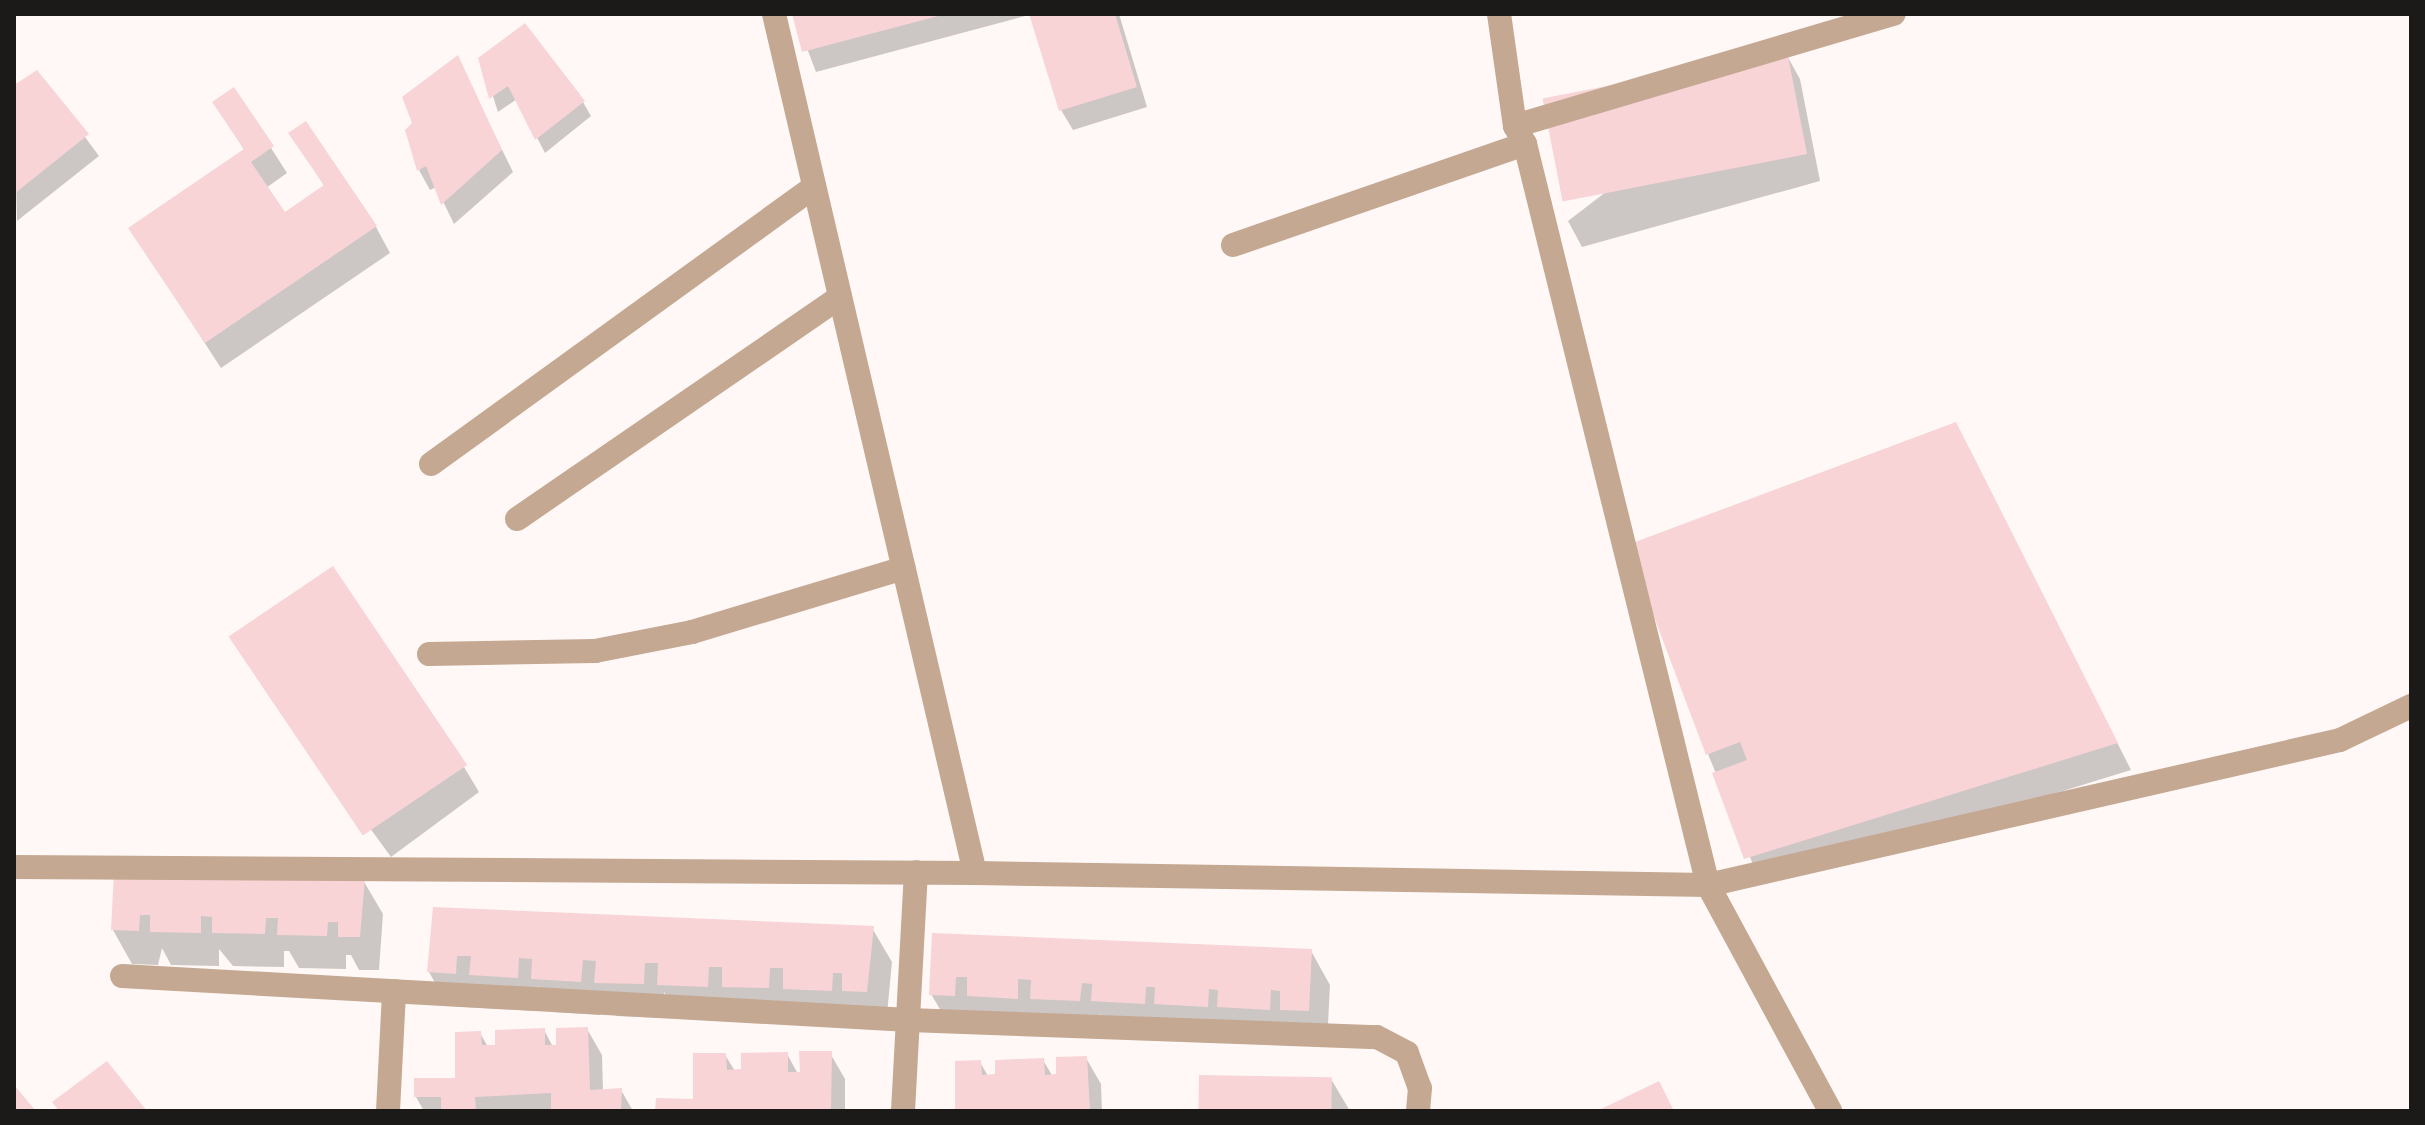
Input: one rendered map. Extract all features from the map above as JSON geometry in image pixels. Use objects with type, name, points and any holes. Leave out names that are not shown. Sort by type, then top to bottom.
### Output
[{"type":"street","points":[[774,14],[975,873]]},
{"type":"street","points":[[1499,14],[1520,135],[1708,885],[1830,1111]]},
{"type":"street","points":[[1233,245],[1520,135],[1894,14]]},
{"type":"street","points":[[431,464],[814,187]]},
{"type":"street","points":[[517,519],[840,297]]},
{"type":"street","points":[[429,654],[595,651],[692,632],[904,568]]},
{"type":"street","points":[[14,867],[916,872],[1708,885],[2340,740],[2411,706]]},
{"type":"street","points":[[903,1111],[916,872]]},
{"type":"street","points":[[122,976],[909,1020],[1377,1037],[1407,1053],[1420,1088],[1418,1111]]},
{"type":"street","points":[[388,1111],[394,991]]},
{"type":"building","points":[[792,14],[942,14],[942,15],[802,52]]},
{"type":"building","points":[[1029,14],[1115,14],[1137,87],[1059,111]]},
{"type":"building","points":[[525,23],[585,101],[535,140],[508,86],[489,99],[478,58]]},
{"type":"building","points":[[1787,51],[1807,154],[1563,202],[1543,99]]},
{"type":"building","points":[[458,55],[502,150],[441,205],[426,166],[417,171],[405,130],[412,123],[402,97]]},
{"type":"building","points":[[37,70],[89,134],[14,194],[14,85]]},
{"type":"building","points":[[234,87],[274,146],[251,162],[285,212],[324,185],[288,133],[306,121],[377,226],[205,343],[128,228],[244,149],[212,102]]},
{"type":"building","points":[[1956,422],[2118,743],[1744,859],[1712,773],[1747,760],[1740,742],[1706,755],[1627,545]]},
{"type":"building","points":[[333,566],[467,765],[363,835],[229,636]]},
{"type":"building","points":[[114,871],[365,878],[360,937],[338,937],[338,922],[328,922],[327,936],[277,935],[278,918],[266,918],[265,934],[212,933],[212,917],[201,916],[201,933],[150,932],[150,915],[140,915],[139,931],[111,930]]},
{"type":"building","points":[[433,907],[874,926],[867,992],[842,991],[842,973],[833,973],[832,991],[783,989],[783,968],[770,968],[769,988],[722,987],[722,967],[709,967],[708,987],[657,985],[658,963],[645,963],[644,984],[594,983],[596,961],[583,960],[581,982],[531,979],[532,959],[519,958],[518,978],[469,975],[471,956],[457,956],[456,974],[427,972]]},
{"type":"building","points":[[932,933],[1312,949],[1309,1011],[1280,1010],[1280,991],[1271,990],[1270,1010],[1217,1007],[1218,990],[1209,989],[1208,1007],[1154,1004],[1155,987],[1146,987],[1145,1004],[1091,1001],[1092,984],[1082,983],[1080,1001],[1030,999],[1031,980],[1018,979],[1018,999],[967,996],[967,977],[956,977],[955,996],[929,995]]},
{"type":"building","points":[[588,1027],[590,1090],[622,1088],[621,1111],[551,1111],[551,1093],[475,1097],[476,1111],[441,1111],[441,1097],[414,1097],[414,1078],[455,1078],[455,1032],[481,1031],[482,1045],[495,1045],[495,1030],[545,1028],[545,1045],[556,1045],[556,1028]]},
{"type":"building","points":[[799,1051],[832,1051],[831,1111],[655,1111],[656,1098],[693,1099],[693,1053],[726,1053],[727,1070],[741,1069],[741,1053],[788,1052],[788,1072],[800,1072]]},
{"type":"building","points":[[1087,1056],[1090,1111],[955,1111],[955,1061],[981,1060],[982,1075],[995,1074],[995,1060],[1044,1058],[1045,1075],[1056,1074],[1056,1057]]},
{"type":"building","points":[[107,1061],[147,1111],[59,1111],[52,1102]]},
{"type":"building","points":[[1199,1075],[1332,1077],[1331,1111],[1198,1111]]},
{"type":"building","points":[[1659,1081],[1674,1111],[1597,1111]]},
{"type":"building","points":[[14,1085],[36,1111],[14,1111]]}]
